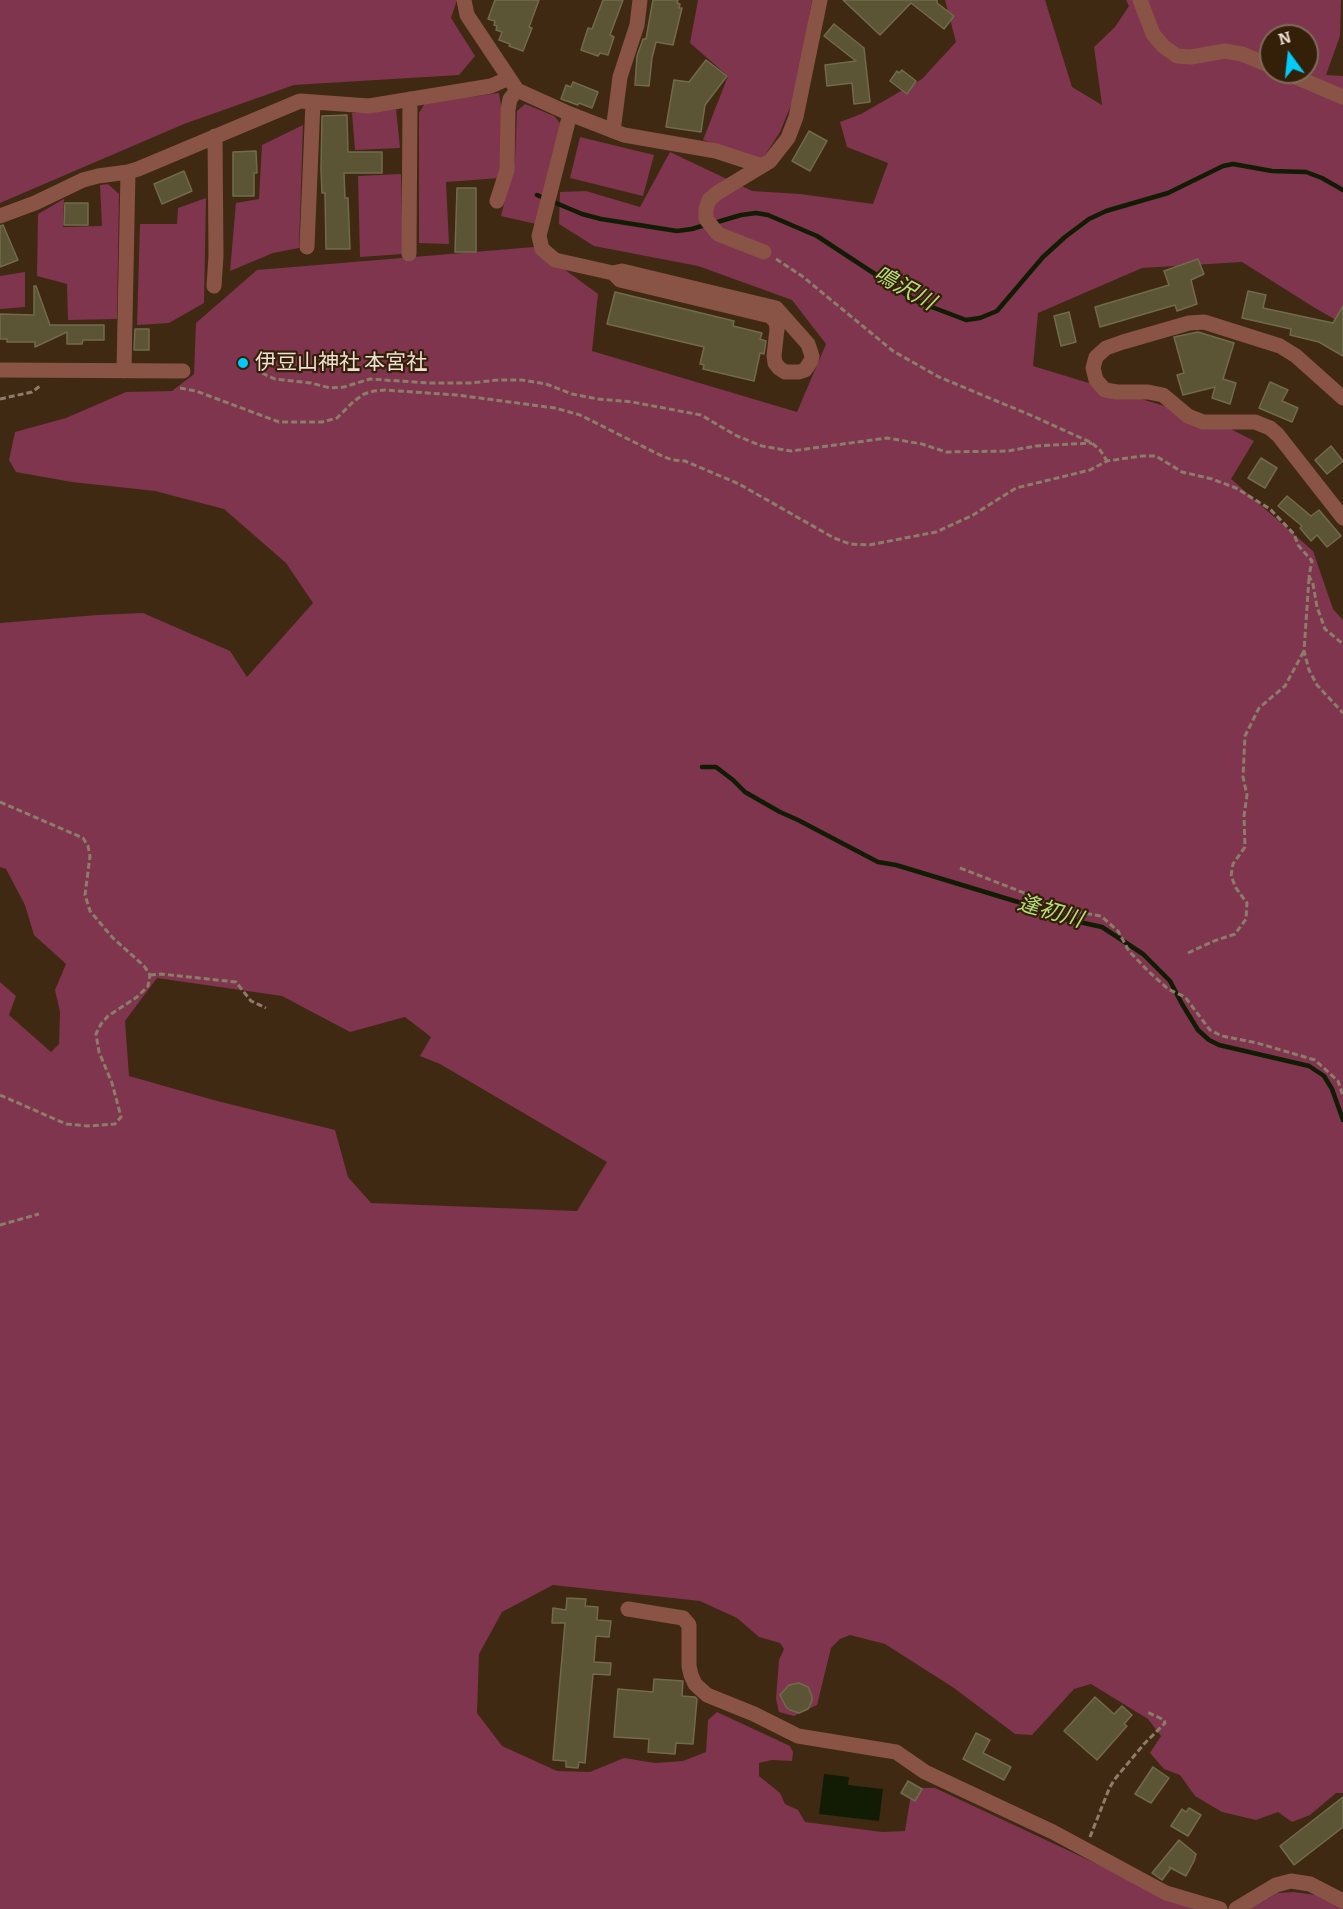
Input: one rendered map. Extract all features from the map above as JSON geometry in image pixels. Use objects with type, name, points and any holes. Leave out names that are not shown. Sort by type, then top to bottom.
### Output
[{"type":"street","points":[[454,0],[466,8],[513,84],[570,114],[624,135],[716,151],[762,166]]},
{"type":"street","points":[[613,131],[620,77],[637,25],[640,0]]},
{"type":"street","points":[[764,252],[718,234],[706,219],[706,209],[709,200],[717,193],[770,161],[788,138],[796,117],[820,0]]},
{"type":"street","points":[[1140,0],[1153,34],[1163,46],[1177,56],[1191,57],[1225,51],[1242,54],[1259,61]]},
{"type":"street","points":[[0,216],[35,203],[83,180],[128,172],[300,101],[369,106],[513,84]]},
{"type":"street","points":[[497,201],[507,170],[508,110],[513,84]]},
{"type":"street","points":[[1312,84],[1343,97]]},
{"type":"street","points":[[409,254],[410,99]]},
{"type":"street","points":[[307,247],[313,102]]},
{"type":"street","points":[[570,114],[539,236],[542,249],[555,260],[613,273],[622,271],[776,308],[808,344],[812,356],[811,361],[805,370],[799,372],[785,372],[779,369],[774,356],[776,322],[770,316],[620,280],[613,273]]},
{"type":"street","points":[[214,286],[215,136]]},
{"type":"street","points":[[124,370],[128,172]]},
{"type":"street","points":[[1343,398],[1296,356],[1280,346],[1204,322],[1189,323],[1106,348],[1096,357],[1093,368],[1096,380],[1105,390],[1163,395],[1188,416],[1203,422],[1255,422],[1270,428],[1278,435],[1343,518]]},
{"type":"street","points":[[0,370],[183,371]]},
{"type":"street","points":[[628,1609],[683,1618],[688,1625],[691,1675],[695,1684],[706,1695],[754,1714],[798,1736],[896,1752],[925,1772],[1053,1832],[1166,1893],[1220,1909]]},
{"type":"street","points":[[1236,1909],[1276,1885],[1292,1881],[1311,1884],[1343,1901]]},
{"type":"path","points":[[764,252],[802,276],[893,351],[939,377],[1092,443],[1107,461]]},
{"type":"path","points":[[0,399],[32,392],[47,381],[52,371]]},
{"type":"path","points":[[262,373],[275,379],[330,388],[344,387],[370,379],[429,383],[522,380],[546,384],[572,394],[640,403],[701,415],[737,436],[762,446],[791,451],[886,438],[922,444],[946,452],[1008,451],[1036,446],[1092,443]]},
{"type":"path","points":[[177,387],[196,391],[279,422],[322,422],[337,418],[364,394],[385,390],[457,395],[555,408],[579,416],[672,460],[685,461],[731,481],[834,538],[850,544],[869,545],[936,532],[973,515],[1016,488],[1090,470],[1107,461],[1156,456],[1182,472],[1212,479],[1236,488],[1270,509],[1294,534],[1298,545],[1312,561],[1304,651],[1309,670],[1317,685],[1343,713]]},
{"type":"path","points":[[1309,576],[1325,629],[1343,644]]},
{"type":"path","points":[[1188,953],[1235,934],[1246,919],[1247,903],[1236,888],[1231,876],[1233,864],[1245,848],[1247,795],[1243,777],[1245,736],[1259,708],[1285,686],[1304,651]]},
{"type":"path","points":[[0,802],[84,837],[90,856],[85,895],[90,911],[150,975],[148,986],[137,997],[108,1016],[100,1024],[96,1034],[99,1052],[112,1083],[121,1117],[115,1124],[88,1126],[66,1124],[0,1095]]},
{"type":"path","points":[[960,868],[1027,894],[1052,908],[1101,916],[1118,931],[1129,951],[1148,971],[1168,989],[1185,997],[1210,1030],[1221,1036],[1257,1043],[1315,1060],[1338,1081],[1343,1096]]},
{"type":"path","points":[[150,975],[161,974],[236,982],[251,1001],[266,1008]]},
{"type":"path","points":[[0,1225],[39,1214]]},
{"type":"path","points":[[1085,1850],[1108,1789],[1144,1744],[1165,1723],[1164,1720],[1147,1712]]},
{"type":"shaded area","points":[[0,0],[457,0],[451,18],[475,56],[459,75],[294,85],[184,124],[0,203]]},
{"type":"shaded area","points":[[698,0],[812,0],[796,93],[780,132],[762,160],[703,140],[728,76],[690,43]]},
{"type":"shaded area","points":[[945,0],[1045,0],[1072,87],[1102,105],[1094,47],[1115,27],[1129,6],[1126,0],[1341,0],[1340,36],[1326,75],[1343,76],[1343,324],[1242,262],[1142,268],[1038,313],[1033,366],[1217,422],[1254,441],[1231,479],[1313,551],[1333,609],[1343,620],[1343,1793],[1336,1793],[1310,1815],[1292,1822],[1278,1812],[1256,1820],[1222,1812],[1195,1796],[1180,1775],[1164,1769],[1150,1753],[1161,1736],[1148,1719],[1091,1684],[1074,1689],[1032,1735],[1015,1734],[954,1688],[885,1644],[850,1635],[840,1639],[831,1648],[817,1705],[794,1716],[779,1712],[776,1699],[779,1660],[784,1649],[780,1643],[759,1637],[737,1618],[700,1601],[553,1585],[502,1612],[479,1654],[477,1713],[502,1746],[557,1771],[590,1772],[624,1758],[655,1763],[683,1761],[706,1752],[708,1720],[717,1712],[790,1746],[793,1752],[792,1761],[772,1760],[759,1763],[759,1776],[780,1793],[785,1804],[798,1810],[805,1822],[882,1832],[905,1831],[912,1788],[935,1788],[1193,1909],[0,1909],[0,982],[16,996],[9,1015],[51,1052],[59,1044],[60,1012],[55,990],[66,964],[34,935],[25,905],[6,869],[0,867],[0,623],[143,613],[230,651],[247,677],[313,603],[286,563],[224,509],[155,491],[72,482],[16,472],[9,460],[15,432],[66,418],[126,392],[172,391],[194,374],[196,323],[257,270],[534,247],[598,294],[592,351],[797,412],[826,344],[792,300],[698,266],[594,246],[559,224],[560,192],[586,191],[640,207],[670,152],[752,191],[800,194],[873,204],[888,163],[847,147],[840,122],[861,114],[922,79],[956,42]],"holes":[[[157,978],[282,996],[350,1032],[405,1017],[431,1037],[420,1056],[440,1064],[607,1162],[577,1211],[371,1203],[348,1177],[335,1130],[217,1101],[129,1076],[125,1021]]]},
{"type":"shaded area","points":[[499,93],[501,105],[500,178],[446,182],[449,244],[419,243],[419,113],[425,103]]},
{"type":"shaded area","points":[[525,104],[554,116],[561,124],[536,224],[501,216],[515,160],[517,111]]},
{"type":"shaded area","points":[[396,109],[400,148],[355,150],[352,113]]},
{"type":"shaded area","points":[[303,125],[299,248],[273,253],[230,271],[236,203],[259,199],[262,145]]},
{"type":"shaded area","points":[[580,137],[654,155],[643,196],[570,178]]},
{"type":"shaded area","points":[[401,174],[403,254],[360,257],[358,176]]},
{"type":"shaded area","points":[[108,184],[119,194],[117,319],[68,320],[67,284],[37,276],[38,214],[64,199],[63,227],[102,226],[100,185]]},
{"type":"shaded area","points":[[206,198],[204,303],[169,323],[137,325],[140,224],[177,224],[178,208]]},
{"type":"shaded area","points":[[25,272],[25,307],[0,309],[0,276]]},
{"type":"shaded area","points":[[824,1774],[849,1777],[848,1785],[883,1789],[879,1821],[819,1814]]},
{"type":"shaded area","points":[[1294,1892],[1322,1896],[1343,1894],[1343,1909],[1250,1909],[1278,1893]]},
{"type":"building","points":[[495,0],[539,0],[523,51],[499,40],[502,32],[496,30],[495,21],[488,19]]},
{"type":"building","points":[[603,0],[623,0],[610,35],[614,37],[608,55],[600,53],[598,56],[581,50],[588,28],[592,29]]},
{"type":"building","points":[[653,0],[678,0],[679,8],[682,8],[673,45],[656,42],[649,86],[635,85],[637,56],[643,39],[646,39]]},
{"type":"building","points":[[843,0],[937,0],[937,3],[954,16],[944,29],[911,3],[880,35]]},
{"type":"building","points":[[834,24],[864,48],[870,102],[854,104],[852,83],[827,86],[825,65],[856,61],[824,36]]},
{"type":"building","points":[[706,60],[727,76],[705,105],[701,132],[666,127],[674,80],[689,82]]},
{"type":"building","points":[[902,70],[916,81],[907,94],[890,81],[897,71],[899,73]]},
{"type":"building","points":[[573,82],[598,92],[592,108],[561,99],[566,85],[571,87]]},
{"type":"building","points":[[347,115],[348,152],[382,152],[382,173],[344,173],[345,198],[348,198],[350,249],[326,249],[325,193],[322,193],[321,170],[322,116]]},
{"type":"building","points":[[809,131],[827,141],[810,171],[792,161]]},
{"type":"building","points":[[256,151],[257,173],[254,173],[254,196],[233,196],[233,152]]},
{"type":"building","points":[[184,171],[192,191],[162,204],[154,184]]},
{"type":"building","points":[[457,188],[476,188],[476,252],[455,252]]},
{"type":"building","points":[[65,203],[88,203],[88,225],[64,225]]},
{"type":"building","points":[[3,225],[18,260],[0,267],[0,226]]},
{"type":"building","points":[[1198,259],[1204,274],[1191,280],[1197,304],[1177,311],[1175,305],[1100,327],[1095,307],[1169,285],[1164,271]]},
{"type":"building","points":[[34,286],[36,286],[50,325],[104,325],[104,340],[83,340],[82,344],[67,344],[67,332],[35,347],[35,342],[7,342],[7,339],[0,339],[0,314],[34,315]]},
{"type":"building","points":[[1248,291],[1266,295],[1263,308],[1333,323],[1343,306],[1343,356],[1319,342],[1290,335],[1291,329],[1242,318]]},
{"type":"building","points":[[615,292],[734,321],[733,326],[762,333],[760,339],[766,341],[764,354],[760,353],[754,381],[703,369],[704,365],[700,364],[704,347],[607,324]]},
{"type":"building","points":[[1069,312],[1076,342],[1061,346],[1054,316]]},
{"type":"building","points":[[135,329],[149,329],[149,350],[134,350]]},
{"type":"building","points":[[1198,332],[1234,343],[1223,379],[1236,383],[1230,404],[1212,398],[1215,387],[1183,395],[1177,375],[1184,373],[1174,337]]},
{"type":"building","points":[[1270,382],[1288,390],[1282,401],[1298,408],[1292,422],[1259,408]]},
{"type":"building","points":[[1331,446],[1343,461],[1327,474],[1315,460]]},
{"type":"building","points":[[1261,458],[1277,468],[1265,488],[1248,478]]},
{"type":"building","points":[[1287,496],[1311,516],[1319,510],[1341,536],[1327,547],[1317,535],[1311,541],[1300,528],[1302,526],[1278,506]]},
{"type":"building","points":[[567,1598],[586,1599],[585,1606],[598,1607],[597,1620],[611,1621],[609,1637],[596,1636],[594,1662],[611,1663],[610,1675],[593,1674],[585,1763],[579,1762],[578,1768],[566,1767],[566,1761],[553,1760],[565,1623],[552,1623],[553,1608],[566,1610]]},
{"type":"building","points":[[654,1679],[683,1681],[682,1696],[697,1699],[693,1744],[676,1743],[675,1754],[648,1752],[649,1739],[614,1737],[618,1689],[653,1692]]},
{"type":"building","points":[[799,1683],[808,1687],[812,1701],[808,1709],[799,1713],[786,1707],[780,1695],[789,1685]]},
{"type":"building","points":[[1095,1697],[1114,1714],[1122,1706],[1132,1715],[1124,1724],[1127,1726],[1097,1760],[1064,1731]]},
{"type":"building","points":[[976,1733],[990,1740],[983,1753],[1011,1767],[1004,1780],[963,1759]]},
{"type":"building","points":[[1153,1767],[1169,1778],[1151,1803],[1135,1794]]},
{"type":"building","points":[[908,1781],[922,1789],[915,1801],[901,1793]]},
{"type":"building","points":[[1343,1797],[1343,1827],[1294,1865],[1280,1846]]},
{"type":"building","points":[[1189,1808],[1201,1815],[1188,1836],[1171,1826],[1182,1809],[1186,1812]]},
{"type":"building","points":[[1179,1840],[1196,1854],[1194,1861],[1186,1876],[1171,1868],[1162,1880],[1152,1873]]},
{"type":"waterway","name":"鳴沢川","points":[[714,223],[741,215],[756,213],[768,215],[817,236],[916,301],[966,320],[980,318],[997,311],[1043,257],[1089,219],[1106,211],[1168,193],[1223,166],[1233,164],[1272,171],[1306,172],[1343,190]]},
{"type":"waterway","name":"鳴沢川","points":[[537,195],[582,214],[601,219],[677,231],[705,225]]},
{"type":"waterway","name":"逢初川","points":[[702,767],[716,767],[745,792],[878,862],[896,865],[1018,902],[1052,916],[1102,927],[1143,954],[1170,981],[1198,1030],[1209,1040],[1219,1045],[1309,1066],[1324,1076],[1332,1089],[1343,1120]]},
{"type":"place","name":"伊豆山神社 本宮社","points":[[243,363]]}]
